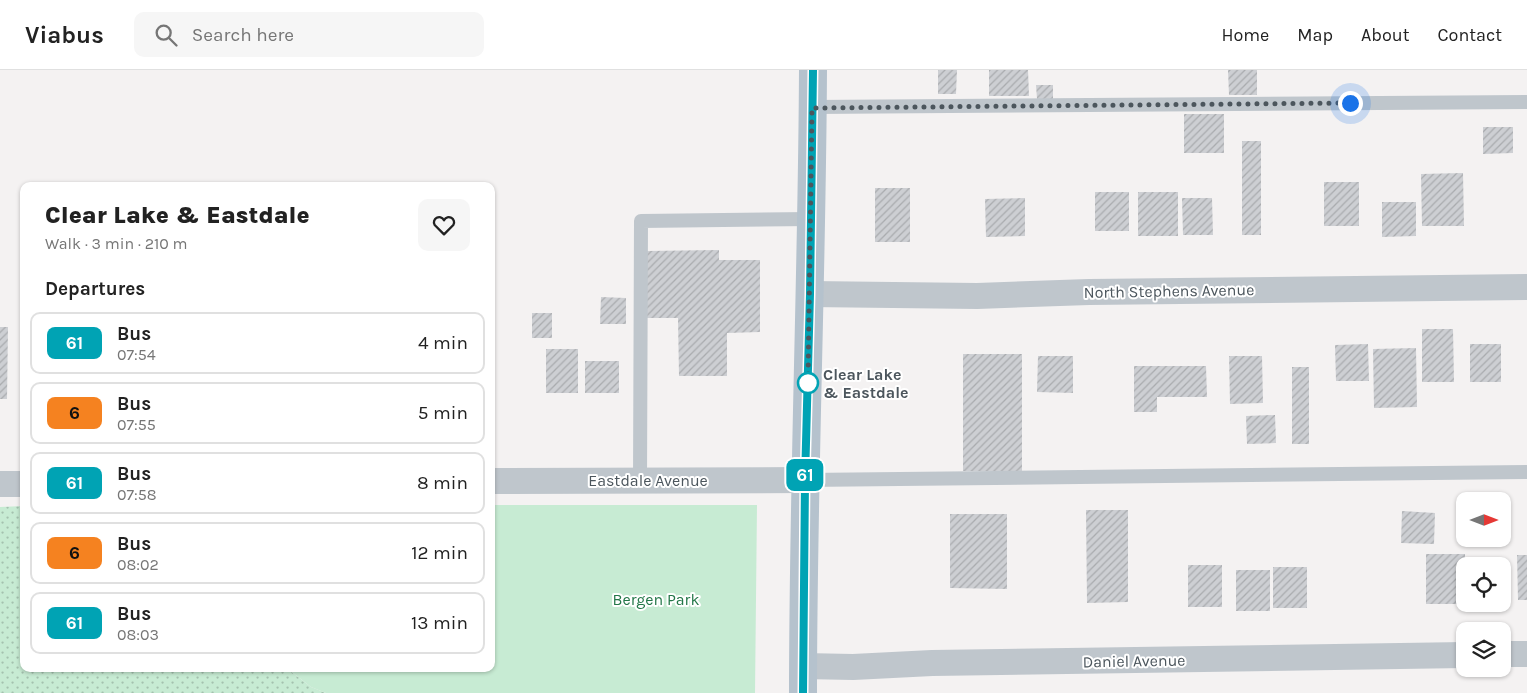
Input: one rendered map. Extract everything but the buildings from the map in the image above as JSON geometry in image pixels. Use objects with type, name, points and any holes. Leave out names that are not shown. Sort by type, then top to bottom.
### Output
[{"type":"main road","points":[[803,693],[813,70]]},
{"type":"street","name":"North Stephens Avenue","points":[[810,294],[977,296],[1090,292],[1527,287]]},
{"type":"street","name":"Eastdale Avenue","points":[[495,481],[805,480]]},
{"type":"street","points":[[0,484],[20,484]]},
{"type":"street","points":[[1511,654],[1527,654]]},
{"type":"street","name":"Daniel Avenue","points":[[803,666],[853,667],[932,663],[1456,655]]},
{"type":"lane","points":[[812,108],[1527,102]]},
{"type":"lane","points":[[640,480],[641,221],[811,219]]},
{"type":"lane","points":[[805,480],[1527,472]]},
{"type":"green space","name":"Bergen Park","points":[[495,505],[757,505],[755,693],[326,693],[311,687],[292,672],[495,672]]},
{"type":"green space","points":[[20,506],[20,672],[292,672],[311,687],[326,693],[0,693],[0,507]]},
{"type":"bus line","name":"61","points":[[803,693],[813,70]]},
{"type":"place","name":"Clear Lake & Eastdale","points":[[808,383]]},
{"type":"route","points":[[808,383],[812,108],[1350,103]]}]
